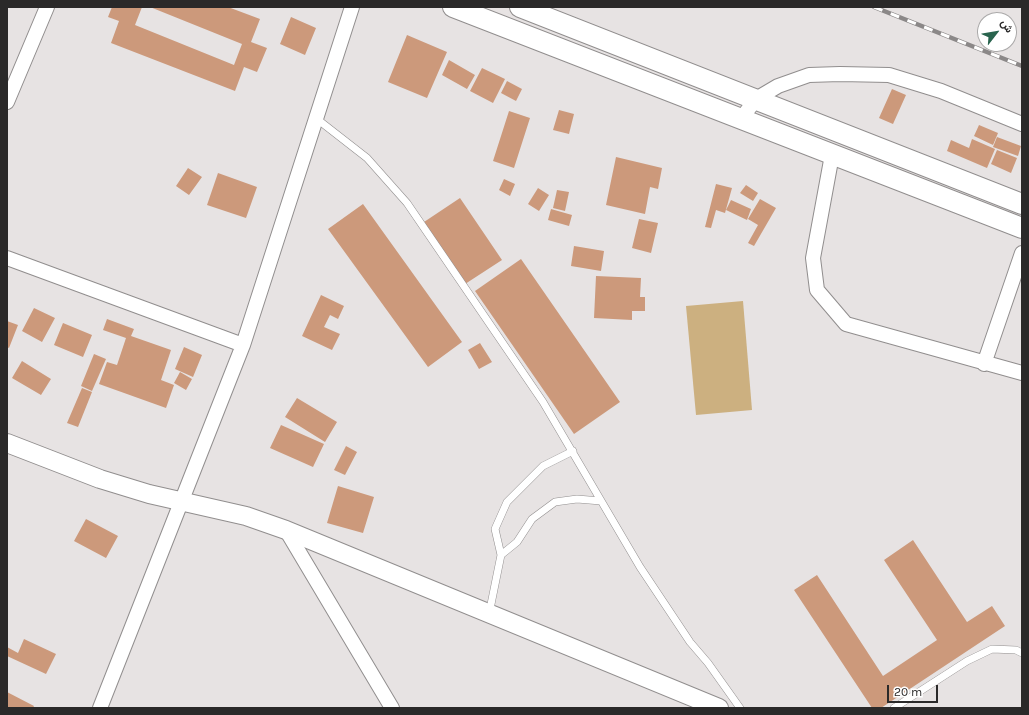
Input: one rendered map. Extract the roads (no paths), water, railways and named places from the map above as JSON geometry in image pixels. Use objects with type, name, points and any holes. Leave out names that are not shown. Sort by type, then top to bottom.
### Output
[{"type":"main road","points":[[453,7],[832,155],[949,198],[1022,228]]},
{"type":"main road","points":[[520,7],[1022,204]]},
{"type":"street","points":[[7,102],[47,7]]},
{"type":"street","points":[[100,708],[243,345],[352,7]]},
{"type":"street","points":[[741,119],[756,99],[778,86],[809,75],[840,74],[889,76],[941,91],[1022,124]]},
{"type":"street","points":[[832,155],[813,258],[817,290],[846,324],[984,364],[1022,373]]},
{"type":"street","points":[[984,364],[1022,252]]},
{"type":"street","points":[[7,258],[243,345]]},
{"type":"street","points":[[7,444],[100,479],[180,503],[209,507],[246,516],[286,530],[719,708]]},
{"type":"street","points":[[286,530],[392,708]]},
{"type":"lane","points":[[317,119],[367,158],[407,203],[543,402],[640,567],[690,642],[708,663],[740,708]]},
{"type":"lane","points":[[489,614],[501,554],[495,529],[507,502],[543,466],[573,451]]},
{"type":"lane","points":[[501,554],[517,542],[532,519],[555,502],[577,499],[601,501]]},
{"type":"lane","points":[[894,708],[967,661],[992,649],[1016,650],[1022,653]]},
{"type":"railway","points":[[874,7],[1022,66]]}]
